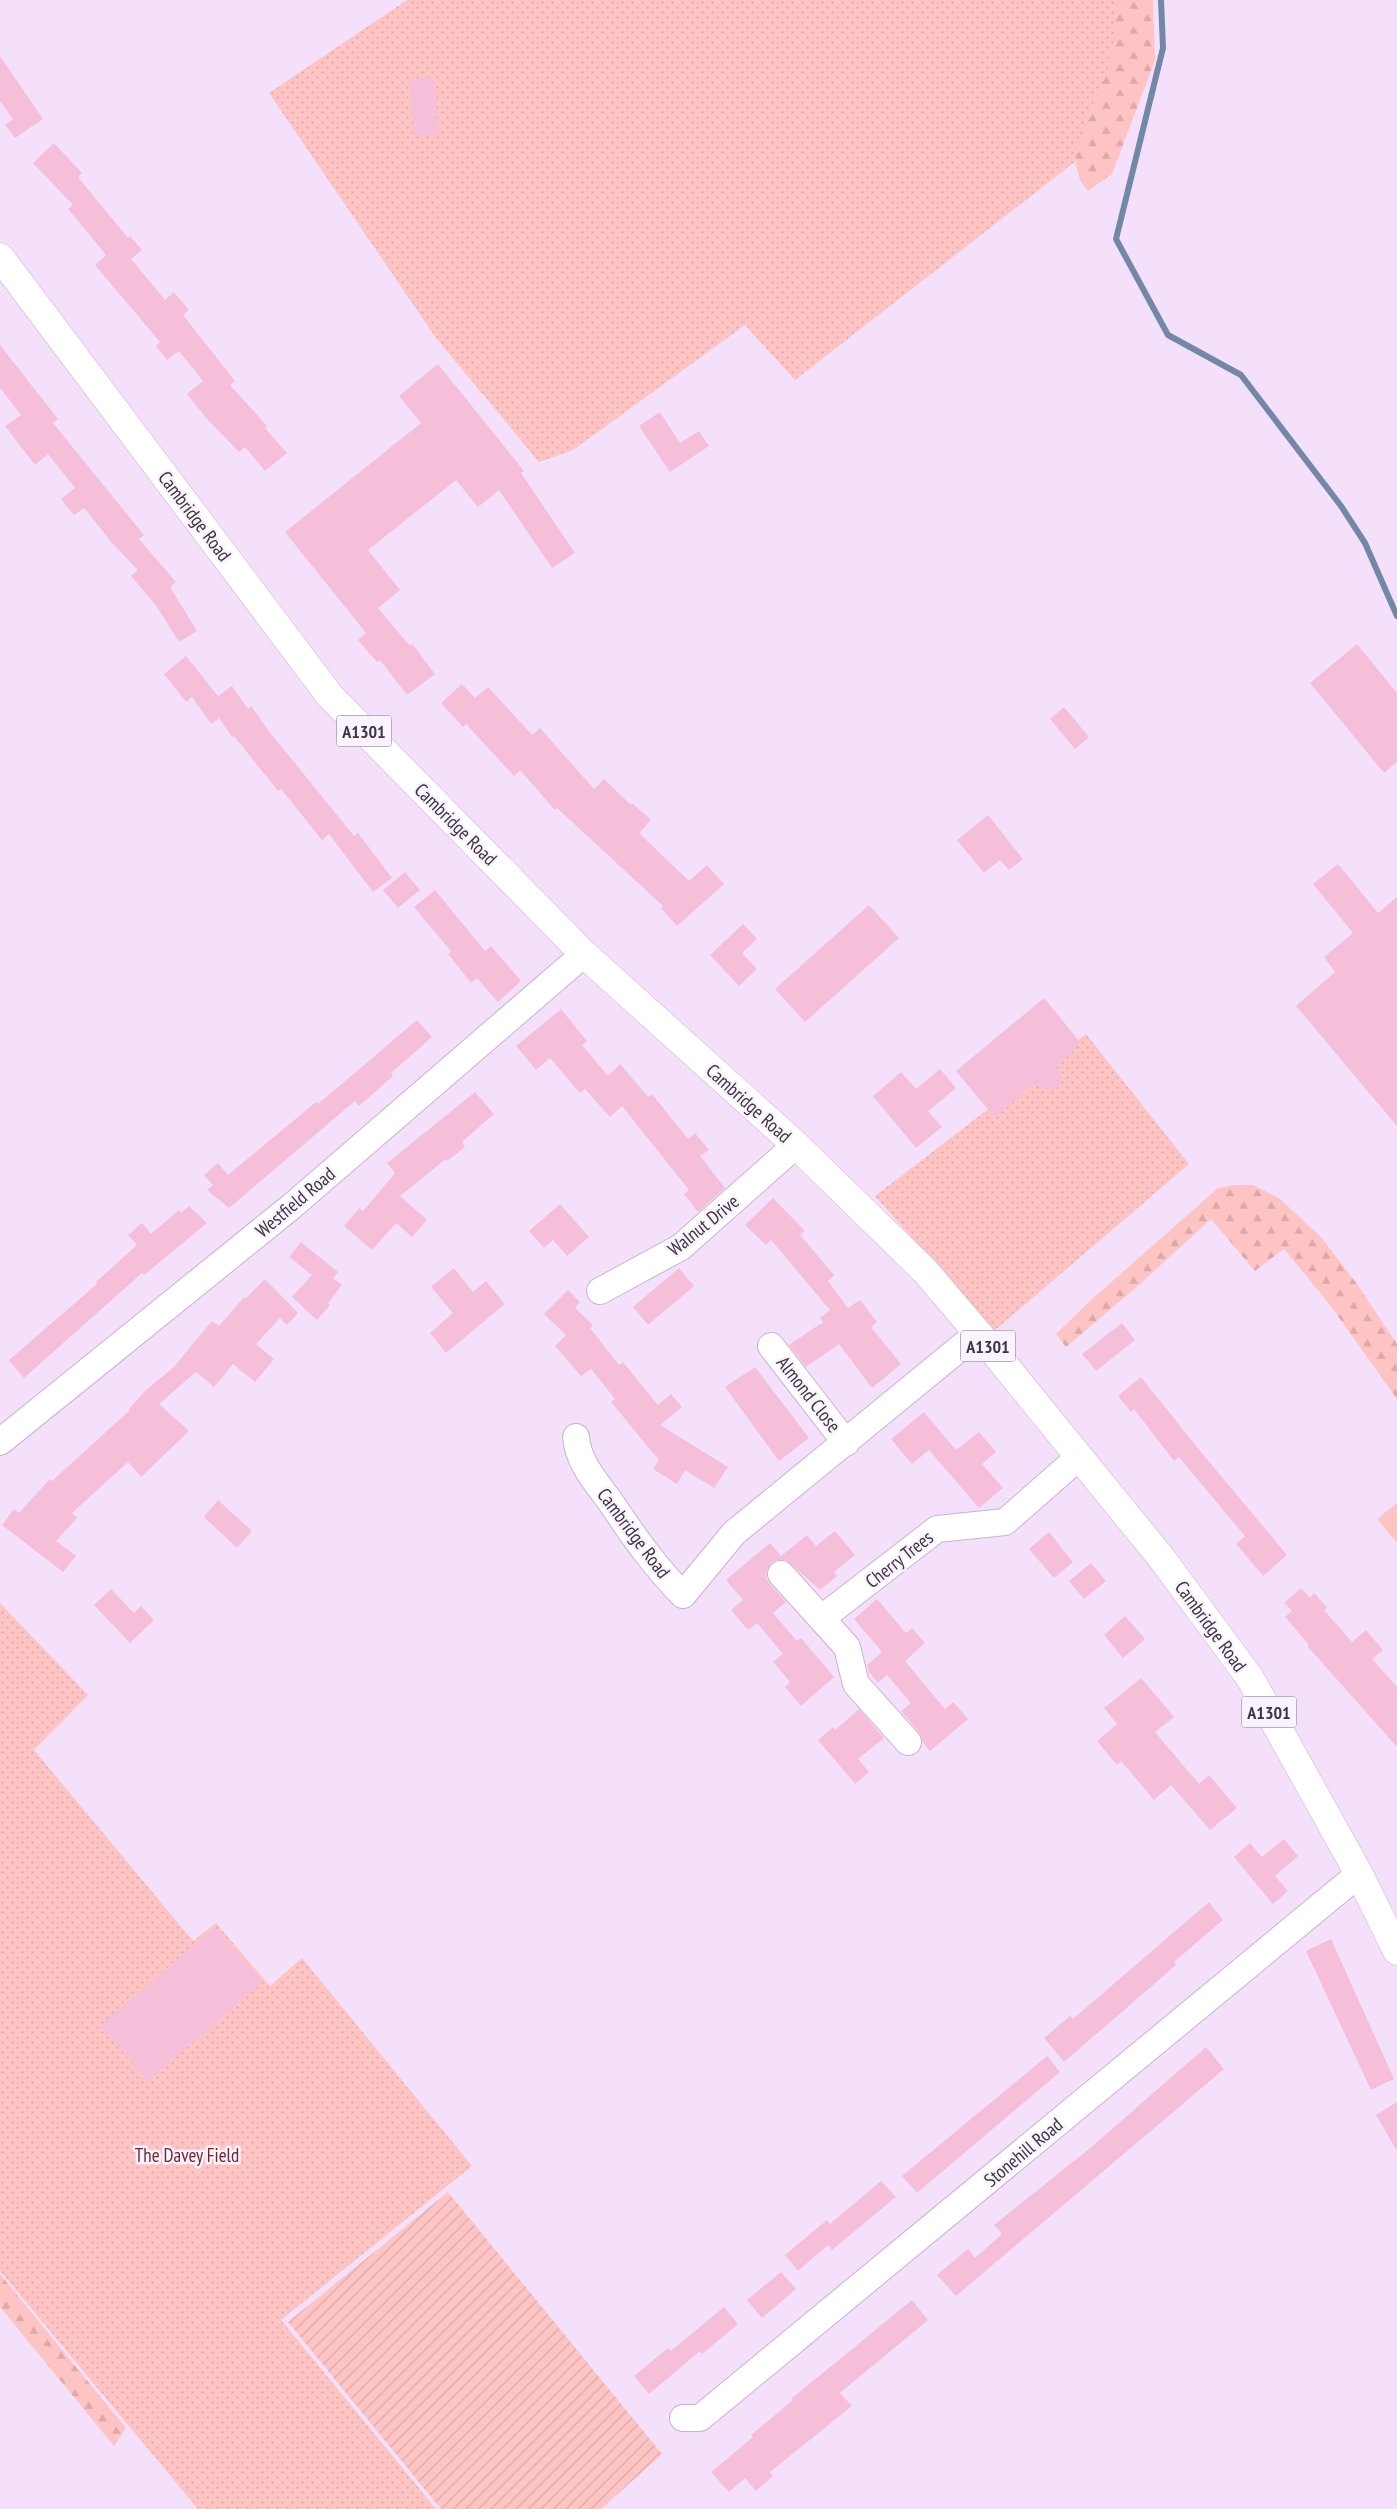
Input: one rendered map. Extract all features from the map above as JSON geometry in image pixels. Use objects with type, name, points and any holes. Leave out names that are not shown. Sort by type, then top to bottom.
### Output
[{"type":"main road","name":"Cambridge Road","points":[[0,257],[330,696],[584,954],[796,1146],[925,1271],[1079,1456],[1163,1560],[1250,1678],[1359,1874],[1397,1952]]},
{"type":"street","name":"Westfield Road","points":[[0,1442],[292,1206],[584,954]]},
{"type":"street","name":"Walnut Drive","points":[[600,1291],[681,1247],[796,1146]]},
{"type":"street","name":"Cambridge Road","points":[[576,1437],[577,1449],[588,1471],[638,1544],[683,1595],[734,1534],[977,1334]]},
{"type":"street","name":"Almond Close","points":[[771,1346],[846,1443]]},
{"type":"street","name":"Cherry Trees","points":[[822,1618],[937,1529],[1005,1522],[1079,1456]]},
{"type":"street","points":[[781,1574],[847,1647],[856,1684],[908,1742]]},
{"type":"street","name":"Stonehill Road","points":[[682,2418],[700,2418],[1359,1874]]},
{"type":"green space","points":[[407,0],[1140,0],[1122,125],[795,380],[745,325],[573,450],[539,462],[436,338],[269,93]]},
{"type":"green space","points":[[1115,0],[1153,0],[1155,60],[1112,174],[1088,191],[1079,175],[1076,159],[1078,142],[1083,125],[1106,74],[1111,58]]},
{"type":"green space","points":[[1086,1034],[1189,1164],[994,1331],[875,1196]]},
{"type":"green space","points":[[1235,1185],[1253,1185],[1279,1198],[1321,1237],[1357,1284],[1397,1344],[1397,1399],[1330,1305],[1284,1249],[1255,1271],[1211,1219],[1140,1284],[1066,1347],[1056,1334],[1090,1301],[1218,1188]]},
{"type":"green space","points":[[1397,1503],[1397,1543],[1377,1519]]},
{"type":"green space","name":"The Davey Field","points":[[0,1603],[88,1695],[34,1750],[193,1941],[216,1923],[270,1986],[302,1958],[472,2166],[281,2320],[436,2509],[198,2509],[0,2271]]},
{"type":"green space","points":[[448,2192],[662,2454],[601,2509],[441,2509],[288,2322]]},
{"type":"green space","points":[[0,2274],[126,2428],[114,2446],[0,2307]]},
{"type":"building","points":[[0,56],[43,119],[15,138],[5,125],[13,119],[0,101]]},
{"type":"building","points":[[434,77],[439,134],[414,136],[409,79]]},
{"type":"building","points":[[54,143],[82,173],[78,177],[128,238],[130,236],[142,250],[131,259],[165,300],[174,292],[189,310],[183,315],[235,381],[230,385],[267,426],[265,428],[287,453],[265,471],[245,447],[239,452],[207,419],[187,394],[203,381],[179,351],[167,360],[156,346],[160,342],[95,265],[106,255],[68,209],[73,205],[33,163]]},
{"type":"building","points":[[0,345],[58,419],[53,423],[144,535],[139,539],[176,582],[170,587],[197,631],[179,642],[157,607],[131,576],[138,570],[113,544],[84,508],[74,515],[61,499],[75,488],[48,454],[35,465],[5,426],[21,415],[0,388]]},
{"type":"building","points":[[438,364],[524,471],[521,473],[575,553],[552,568],[499,490],[478,507],[456,480],[368,550],[400,590],[378,608],[410,646],[412,644],[435,674],[407,695],[380,660],[377,662],[358,640],[366,633],[285,532],[421,423],[399,396]]},
{"type":"building","points":[[660,412],[680,443],[699,431],[709,446],[670,472],[639,426]]},
{"type":"building","points":[[1357,644],[1397,693],[1397,762],[1384,773],[1310,683]]},
{"type":"building","points":[[186,656],[218,696],[232,686],[248,709],[251,706],[268,730],[354,836],[358,833],[392,878],[373,892],[329,834],[322,840],[281,789],[278,791],[234,736],[232,737],[219,718],[211,724],[192,697],[186,702],[164,674]]},
{"type":"building","points":[[462,684],[475,698],[488,687],[532,735],[540,728],[594,789],[604,779],[631,805],[632,803],[651,820],[639,833],[689,881],[707,865],[724,884],[677,926],[661,908],[663,906],[557,808],[555,810],[520,770],[514,776],[466,724],[463,727],[441,703]]},
{"type":"building","points":[[1064,707],[1089,737],[1075,749],[1050,719]]},
{"type":"building","points":[[988,815],[1023,859],[1009,870],[1000,860],[984,873],[957,840]]},
{"type":"building","points":[[1338,864],[1378,913],[1397,897],[1397,1126],[1296,1006],[1335,972],[1324,957],[1353,933],[1313,884]]},
{"type":"building","points":[[405,872],[420,890],[398,908],[383,890]]},
{"type":"building","points":[[435,890],[485,951],[491,946],[521,981],[498,1002],[477,978],[471,983],[448,954],[451,951],[414,907]]},
{"type":"building","points":[[869,905],[899,938],[805,1022],[775,989]]},
{"type":"building","points":[[743,924],[757,939],[742,953],[757,969],[739,986],[710,955]]},
{"type":"building","points":[[1044,998],[1081,1043],[1055,1066],[1062,1075],[1060,1085],[1055,1090],[1032,1085],[995,1118],[956,1071]]},
{"type":"building","points":[[561,1009],[587,1041],[582,1045],[608,1076],[620,1064],[648,1097],[652,1094],[688,1139],[695,1133],[709,1150],[700,1156],[725,1188],[698,1212],[684,1194],[689,1190],[622,1106],[610,1117],[585,1089],[580,1093],[550,1058],[536,1070],[516,1046]]},
{"type":"building","points":[[417,1020],[432,1037],[391,1073],[393,1076],[359,1106],[355,1101],[229,1208],[207,1190],[213,1185],[204,1175],[218,1163],[228,1175],[316,1102],[318,1104]]},
{"type":"building","points":[[940,1069],[956,1088],[928,1111],[942,1127],[916,1148],[873,1096],[901,1072],[916,1089]]},
{"type":"building","points":[[475,1092],[494,1114],[462,1142],[465,1147],[447,1161],[446,1159],[400,1196],[427,1220],[412,1237],[396,1223],[372,1250],[344,1226],[359,1208],[363,1211],[395,1173],[387,1163]]},
{"type":"building","points":[[773,1198],[805,1231],[800,1235],[834,1275],[828,1281],[848,1308],[860,1300],[877,1322],[871,1327],[901,1364],[872,1388],[839,1344],[806,1367],[789,1345],[823,1322],[820,1318],[830,1310],[771,1240],[766,1245],[745,1225]]},
{"type":"building","points":[[560,1204],[589,1237],[567,1256],[553,1240],[544,1248],[529,1231]]},
{"type":"building","points":[[189,1206],[207,1223],[144,1275],[142,1273],[24,1378],[9,1360],[97,1284],[96,1282],[137,1245],[128,1235],[142,1223],[151,1234],[179,1210],[181,1213]]},
{"type":"building","points":[[301,1242],[338,1272],[333,1278],[342,1285],[328,1303],[330,1305],[317,1320],[292,1297],[312,1275],[289,1257]]},
{"type":"building","points":[[454,1268],[473,1292],[486,1281],[505,1304],[446,1353],[430,1333],[453,1313],[431,1287]]},
{"type":"building","points":[[679,1268],[694,1286],[648,1325],[633,1307]]},
{"type":"building","points":[[265,1279],[298,1313],[287,1325],[280,1318],[256,1344],[274,1359],[255,1382],[233,1364],[214,1387],[196,1372],[159,1404],[189,1431],[141,1477],[128,1462],[72,1513],[77,1518],[56,1541],[76,1556],[63,1572],[2,1525],[14,1509],[19,1513],[50,1479],[52,1481],[130,1410],[145,1391],[174,1367],[212,1321],[219,1326],[244,1297],[246,1298]]},
{"type":"building","points":[[568,1290],[580,1302],[575,1308],[593,1325],[590,1328],[619,1365],[623,1362],[658,1405],[671,1394],[682,1407],[660,1425],[728,1467],[714,1488],[685,1470],[677,1484],[653,1469],[659,1460],[611,1402],[615,1399],[591,1369],[581,1376],[555,1346],[566,1335],[544,1314]]},
{"type":"building","points":[[1122,1323],[1135,1340],[1096,1371],[1082,1354]]},
{"type":"building","points":[[755,1367],[809,1438],[779,1461],[725,1387]]},
{"type":"building","points":[[1141,1377],[1287,1555],[1263,1576],[1236,1544],[1245,1536],[1179,1457],[1174,1461],[1134,1409],[1131,1412],[1118,1396]]},
{"type":"building","points":[[924,1412],[956,1450],[979,1432],[996,1452],[982,1464],[1003,1488],[979,1508],[929,1450],[912,1464],[891,1439]]},
{"type":"building","points":[[218,1500],[252,1531],[237,1548],[204,1517]]},
{"type":"building","points":[[835,1531],[855,1555],[834,1572],[837,1576],[820,1590],[786,1560],[777,1560],[771,1563],[767,1570],[766,1578],[786,1602],[773,1613],[797,1641],[801,1638],[834,1677],[801,1706],[785,1687],[790,1682],[773,1662],[783,1654],[757,1623],[748,1630],[731,1610],[743,1600],[726,1580],[770,1543],[781,1556],[807,1535],[816,1546]]},
{"type":"building","points":[[1049,1532],[1073,1562],[1054,1578],[1029,1549]]},
{"type":"building","points":[[1091,1563],[1106,1581],[1084,1599],[1069,1581]]},
{"type":"building","points":[[1301,1588],[1310,1598],[1314,1593],[1327,1607],[1324,1610],[1352,1642],[1366,1630],[1383,1650],[1372,1659],[1397,1687],[1397,1747],[1307,1646],[1309,1645],[1285,1617],[1292,1611],[1284,1603]]},
{"type":"building","points":[[111,1589],[134,1613],[141,1606],[154,1620],[130,1643],[94,1605]]},
{"type":"building","points":[[877,1599],[906,1633],[912,1628],[925,1643],[905,1661],[945,1709],[953,1702],[968,1719],[930,1751],[923,1743],[919,1732],[901,1711],[911,1703],[887,1675],[878,1683],[869,1672],[867,1665],[882,1652],[854,1619]]},
{"type":"building","points":[[1125,1616],[1145,1639],[1123,1658],[1104,1635]]},
{"type":"building","points":[[1141,1678],[1174,1717],[1155,1732],[1199,1784],[1209,1775],[1237,1808],[1210,1830],[1171,1785],[1154,1800],[1121,1761],[1117,1765],[1097,1741],[1117,1724],[1104,1708]]},
{"type":"building","points":[[859,1709],[884,1738],[858,1759],[869,1772],[855,1784],[818,1740],[833,1727],[835,1730]]},
{"type":"building","points":[[1284,1839],[1298,1856],[1275,1876],[1288,1891],[1273,1904],[1234,1857],[1250,1843],[1262,1857]]},
{"type":"building","points":[[1209,1902],[1223,1920],[1174,1962],[1176,1965],[1064,2062],[1044,2038],[1070,2016],[1073,2019]]},
{"type":"building","points":[[215,1927],[263,1982],[148,2081],[100,2026]]},
{"type":"building","points":[[1331,1939],[1394,2079],[1371,2090],[1306,1951]]},
{"type":"building","points":[[1206,2047],[1224,2069],[956,2296],[937,2275],[968,2249],[975,2258],[1002,2234],[994,2225],[1089,2149]]},
{"type":"building","points":[[1047,2056],[1060,2072],[917,2193],[902,2176]]},
{"type":"building","points":[[1397,2102],[1397,2151],[1376,2115]]},
{"type":"building","points":[[881,2181],[896,2197],[832,2250],[828,2245],[798,2271],[785,2255],[827,2220],[830,2224]]},
{"type":"building","points":[[781,2272],[796,2289],[762,2318],[747,2300]]},
{"type":"building","points":[[912,2300],[928,2320],[840,2393],[852,2406],[770,2472],[773,2476],[756,2491],[745,2478],[729,2492],[711,2472],[753,2437],[751,2435],[792,2401],[791,2399]]},
{"type":"building","points":[[724,2307],[738,2324],[702,2354],[700,2351],[649,2394],[634,2376],[668,2348],[671,2351]]},
{"type":"waterway","points":[[1161,0],[1163,48],[1116,239],[1168,335],[1241,375],[1341,506],[1365,543],[1397,616]]}]
